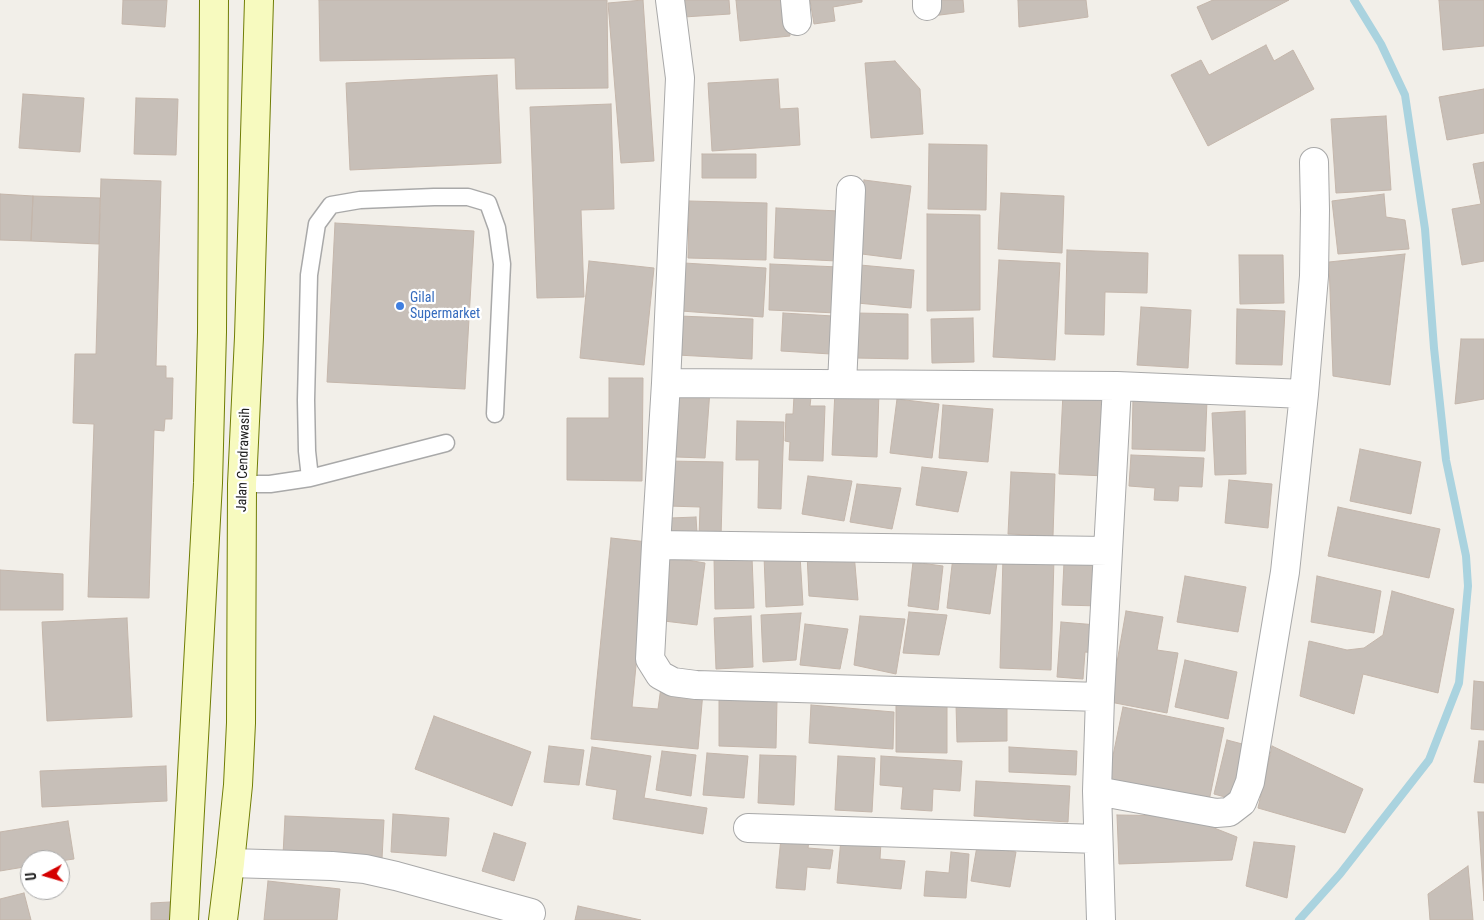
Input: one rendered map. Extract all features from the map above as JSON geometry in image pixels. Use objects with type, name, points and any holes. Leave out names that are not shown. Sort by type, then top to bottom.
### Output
[{"type":"main road","points":[[184,920],[208,483],[212,332],[214,0]]},
{"type":"main road","name":"Jalan Cendrawasih","points":[[223,920],[238,785],[241,723],[242,484],[249,337],[259,0]]},
{"type":"main road","points":[[212,332],[249,337]]},
{"type":"street","points":[[670,0],[680,78],[666,383],[650,659],[660,675],[673,682],[696,685],[1100,697]]},
{"type":"street","points":[[1097,792],[1216,813],[1229,812],[1242,802],[1250,782],[1284,572],[1304,394],[1314,276],[1314,162]]},
{"type":"street","points":[[842,384],[850,190]]},
{"type":"street","points":[[666,383],[1117,386],[1304,394]]},
{"type":"street","points":[[1101,920],[1097,792],[1100,697],[1117,386]]},
{"type":"street","points":[[656,545],[1108,551]]},
{"type":"street","points":[[748,828],[1098,839]]},
{"type":"street","points":[[230,863],[332,866],[365,869],[531,913]]},
{"type":"lane","points":[[310,478],[307,451],[306,400],[309,275],[317,224],[331,205],[360,200],[451,197],[468,197],[488,203],[498,228],[502,264],[495,414]]},
{"type":"lane","points":[[242,484],[270,484],[310,478],[446,442]]},
{"type":"building","points":[[123,0],[167,0],[165,27],[122,24]]},
{"type":"building","points":[[319,0],[607,0],[608,88],[516,89],[515,58],[320,61]]},
{"type":"building","points":[[643,0],[654,161],[621,163],[608,3]]},
{"type":"building","points":[[683,0],[729,0],[730,14],[684,17]]},
{"type":"building","points":[[736,0],[786,0],[790,36],[740,41]]},
{"type":"building","points":[[810,0],[862,0],[862,2],[833,7],[835,21],[814,24]]},
{"type":"building","points":[[930,0],[963,0],[964,12],[932,16]]},
{"type":"building","points":[[1018,0],[1086,0],[1088,17],[1019,27]]},
{"type":"building","points":[[1213,0],[1289,0],[1212,40],[1197,7]]},
{"type":"building","points":[[1439,0],[1484,0],[1484,46],[1443,50]]},
{"type":"building","points":[[1266,45],[1274,61],[1293,50],[1314,89],[1208,146],[1171,75],[1201,60],[1209,75]]},
{"type":"building","points":[[895,61],[920,89],[923,134],[871,138],[865,63]]},
{"type":"building","points":[[497,75],[501,163],[350,170],[346,83]]},
{"type":"building","points":[[778,79],[780,109],[798,108],[800,145],[712,151],[708,83]]},
{"type":"building","points":[[1484,89],[1484,133],[1447,140],[1439,97]]},
{"type":"building","points":[[23,94],[84,98],[80,152],[19,148]]},
{"type":"building","points":[[136,98],[178,99],[176,155],[134,154]]},
{"type":"building","points":[[611,104],[614,209],[581,210],[584,297],[537,298],[530,107]]},
{"type":"building","points":[[1386,116],[1391,190],[1336,193],[1331,119]]},
{"type":"building","points":[[929,144],[987,145],[986,210],[928,209]]},
{"type":"building","points":[[702,154],[756,154],[756,178],[702,178]]},
{"type":"building","points":[[1484,162],[1484,261],[1462,265],[1452,209],[1481,204],[1473,164]]},
{"type":"building","points":[[101,179],[161,181],[156,366],[166,366],[166,378],[173,378],[172,419],[165,419],[164,431],[154,430],[149,598],[88,597],[94,424],[73,423],[75,354],[96,354]]},
{"type":"building","points":[[864,180],[911,186],[901,259],[854,253]]},
{"type":"building","points":[[1001,193],[1064,196],[1062,253],[998,249]]},
{"type":"building","points":[[0,194],[33,196],[31,241],[0,240]]},
{"type":"building","points":[[1384,194],[1386,217],[1405,220],[1409,249],[1338,254],[1332,201]]},
{"type":"building","points":[[33,196],[100,198],[99,244],[31,241]]},
{"type":"building","points":[[689,201],[767,203],[766,260],[688,258]]},
{"type":"building","points":[[776,208],[839,211],[837,261],[774,258]]},
{"type":"building","points":[[927,214],[980,215],[980,310],[927,311]]},
{"type":"building","name":"Gilal Supermarket","points":[[335,223],[474,231],[465,389],[327,382]]},
{"type":"building","points":[[1067,250],[1148,253],[1147,293],[1105,292],[1104,335],[1065,334]]},
{"type":"building","points":[[1405,254],[1390,385],[1333,376],[1329,262]]},
{"type":"building","points":[[1239,255],[1283,255],[1284,303],[1240,304]]},
{"type":"building","points":[[999,260],[1060,263],[1055,360],[993,357]]},
{"type":"building","points":[[589,261],[654,268],[644,365],[580,358]]},
{"type":"building","points":[[684,263],[766,268],[763,317],[681,311]]},
{"type":"building","points":[[770,264],[839,267],[837,313],[769,310]]},
{"type":"building","points":[[860,265],[914,270],[911,308],[857,303]]},
{"type":"building","points":[[1141,307],[1191,310],[1188,368],[1137,365]]},
{"type":"building","points":[[1237,309],[1285,311],[1282,365],[1236,364]]},
{"type":"building","points":[[783,313],[833,316],[831,354],[781,351]]},
{"type":"building","points":[[856,313],[908,314],[908,359],[855,358]]},
{"type":"building","points":[[679,316],[753,319],[752,359],[677,355]]},
{"type":"building","points":[[973,318],[974,362],[932,363],[931,319]]},
{"type":"building","points":[[1461,339],[1484,339],[1484,399],[1455,404]]},
{"type":"building","points":[[609,378],[643,378],[642,481],[567,480],[567,418],[609,418]]},
{"type":"building","points":[[678,389],[710,390],[705,458],[676,457]]},
{"type":"building","points":[[835,390],[879,391],[877,457],[832,455]]},
{"type":"building","points":[[1063,393],[1109,395],[1106,476],[1059,474]]},
{"type":"building","points":[[794,396],[811,397],[810,406],[825,406],[823,461],[789,460],[790,442],[785,441],[786,414],[793,414]]},
{"type":"building","points":[[1133,398],[1207,400],[1205,451],[1132,449]]},
{"type":"building","points":[[897,399],[939,404],[932,458],[890,453]]},
{"type":"building","points":[[943,405],[993,409],[988,462],[939,458]]},
{"type":"building","points":[[1245,411],[1246,474],[1215,475],[1212,413]]},
{"type":"building","points":[[737,421],[784,422],[781,509],[758,508],[759,460],[736,460]]},
{"type":"building","points":[[1360,449],[1421,462],[1411,514],[1350,501]]},
{"type":"building","points":[[1131,455],[1204,458],[1202,487],[1179,486],[1178,501],[1154,500],[1155,488],[1129,486]]},
{"type":"building","points":[[668,461],[723,462],[721,538],[699,538],[700,507],[668,506]]},
{"type":"building","points":[[922,467],[967,472],[958,512],[916,505]]},
{"type":"building","points":[[1011,472],[1055,474],[1053,536],[1008,534]]},
{"type":"building","points":[[808,476],[852,481],[844,521],[802,514]]},
{"type":"building","points":[[1229,480],[1272,484],[1268,528],[1225,523]]},
{"type":"building","points":[[857,484],[901,488],[892,529],[850,522]]},
{"type":"building","points":[[1338,507],[1440,529],[1429,578],[1328,556]]},
{"type":"building","points":[[696,517],[697,533],[671,534],[670,518]]},
{"type":"building","points":[[611,538],[648,542],[632,707],[658,709],[661,687],[703,692],[698,749],[591,739]]},
{"type":"building","points":[[854,553],[858,600],[809,596],[807,554]]},
{"type":"building","points":[[800,555],[803,605],[766,607],[764,556]]},
{"type":"building","points":[[669,557],[705,563],[697,625],[664,621]]},
{"type":"building","points":[[752,557],[754,608],[715,609],[714,558]]},
{"type":"building","points":[[953,557],[997,563],[990,614],[947,608]]},
{"type":"building","points":[[1003,557],[1054,558],[1051,670],[1000,668]]},
{"type":"building","points":[[913,562],[943,566],[938,610],[908,606]]},
{"type":"building","points":[[1064,562],[1101,564],[1100,606],[1062,605]]},
{"type":"building","points":[[0,570],[63,574],[63,610],[0,610]]},
{"type":"building","points":[[1185,576],[1246,587],[1238,632],[1177,622]]},
{"type":"building","points":[[1317,576],[1381,591],[1374,633],[1311,622]]},
{"type":"building","points":[[1392,591],[1454,609],[1438,693],[1363,674],[1354,714],[1300,696],[1309,641],[1347,650],[1364,648],[1383,635]]},
{"type":"building","points":[[1126,611],[1163,617],[1157,650],[1178,653],[1167,713],[1110,702]]},
{"type":"building","points":[[909,612],[947,615],[939,655],[903,653]]},
{"type":"building","points":[[801,613],[796,660],[763,662],[761,615]]},
{"type":"building","points":[[751,616],[753,667],[716,669],[714,618]]},
{"type":"building","points":[[860,616],[905,619],[896,674],[854,665]]},
{"type":"building","points":[[127,618],[132,717],[47,721],[42,622]]},
{"type":"building","points":[[1061,622],[1097,625],[1095,653],[1085,652],[1083,679],[1057,677]]},
{"type":"building","points":[[805,624],[848,629],[840,669],[800,665]]},
{"type":"building","points":[[1185,660],[1237,672],[1228,719],[1175,707]]},
{"type":"building","points":[[1474,681],[1484,682],[1484,730],[1471,729]]},
{"type":"building","points":[[719,699],[777,700],[776,748],[719,746]]},
{"type":"building","points":[[896,702],[947,703],[947,753],[896,752]]},
{"type":"building","points":[[956,704],[1007,704],[1007,741],[957,742]]},
{"type":"building","points":[[811,705],[894,712],[893,749],[809,743]]},
{"type":"building","points":[[1123,707],[1224,728],[1209,801],[1108,780]]},
{"type":"building","points":[[434,716],[531,752],[512,806],[415,769]]},
{"type":"building","points":[[1227,740],[1250,746],[1236,800],[1214,794]]},
{"type":"building","points":[[1479,741],[1484,741],[1484,783],[1474,782]]},
{"type":"building","points":[[549,746],[584,750],[579,785],[544,782]]},
{"type":"building","points":[[1272,746],[1363,789],[1345,833],[1258,808]]},
{"type":"building","points":[[592,747],[651,756],[644,798],[707,808],[703,834],[613,819],[617,790],[586,785]]},
{"type":"building","points":[[1009,747],[1077,751],[1076,775],[1009,772]]},
{"type":"building","points":[[662,751],[696,755],[691,796],[656,790]]},
{"type":"building","points":[[707,753],[748,756],[744,798],[703,795]]},
{"type":"building","points":[[760,755],[796,756],[794,805],[758,803]]},
{"type":"building","points":[[838,756],[875,758],[872,812],[835,810]]},
{"type":"building","points":[[881,756],[962,761],[960,791],[933,789],[932,811],[901,809],[903,787],[880,785]]},
{"type":"building","points":[[166,766],[167,801],[42,807],[40,771]]},
{"type":"building","points":[[976,781],[1070,786],[1068,822],[974,816]]},
{"type":"building","points":[[1478,812],[1484,812],[1484,901]]},
{"type":"building","points":[[393,814],[449,818],[446,856],[391,852]]},
{"type":"building","points":[[1117,815],[1184,816],[1237,837],[1232,860],[1119,864]]},
{"type":"building","points":[[285,816],[384,820],[382,859],[283,855]]},
{"type":"building","points":[[68,821],[74,859],[70,860],[70,850],[20,850],[20,868],[0,871],[0,832]]},
{"type":"building","points":[[494,833],[526,843],[514,881],[482,871]]},
{"type":"building","points":[[781,838],[809,841],[808,848],[833,850],[830,869],[807,867],[805,890],[776,888]]},
{"type":"building","points":[[841,839],[881,842],[880,859],[905,861],[901,889],[837,883]]},
{"type":"building","points":[[1254,842],[1295,846],[1287,898],[1246,886]]},
{"type":"building","points":[[977,846],[1016,852],[1010,887],[971,881]]},
{"type":"building","points":[[951,852],[969,854],[966,898],[924,896],[926,871],[949,873]]},
{"type":"building","points":[[1468,866],[1473,920],[1430,920],[1428,894]]},
{"type":"building","points":[[268,881],[340,889],[337,920],[264,920]]},
{"type":"building","points":[[20,894],[20,900],[26,900],[31,920],[0,920],[0,899]]},
{"type":"building","points":[[170,902],[171,920],[151,920],[151,903]]},
{"type":"building","points":[[578,906],[641,920],[575,920]]},
{"type":"waterway","points":[[1299,920],[1340,874],[1429,760],[1459,683],[1468,586],[1466,556],[1446,460],[1434,348],[1425,229],[1405,95],[1381,44],[1354,0]]},
{"type":"place","name":"Gilal Supermarket","points":[[400,306]]}]
